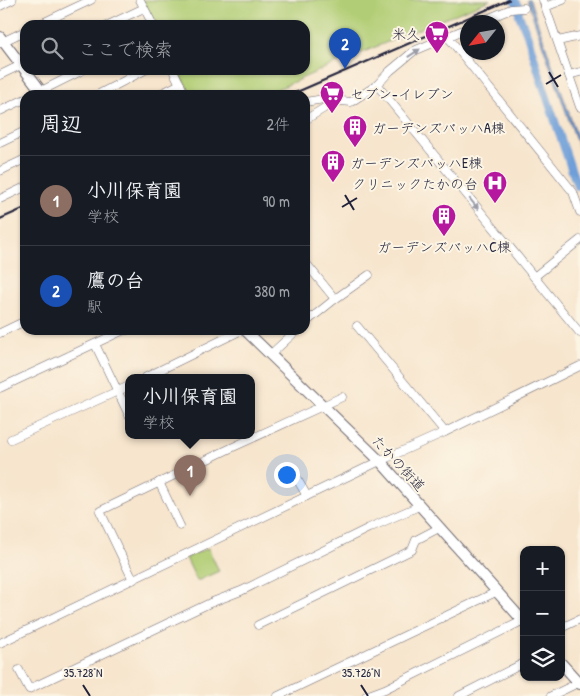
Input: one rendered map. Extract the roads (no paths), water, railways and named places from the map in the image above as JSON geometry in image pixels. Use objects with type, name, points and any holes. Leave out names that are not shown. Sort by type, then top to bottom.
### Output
[{"type":"street","points":[[0,6],[12,0]]},
{"type":"street","points":[[49,20],[91,0]]},
{"type":"street","points":[[140,0],[150,20]]},
{"type":"street","points":[[563,0],[543,3],[580,107]]},
{"type":"street","points":[[119,20],[144,8]]},
{"type":"street","points":[[497,15],[511,9],[523,9]]},
{"type":"street","points":[[310,101],[324,99],[351,102],[377,84],[414,52],[460,31]]},
{"type":"street","points":[[20,33],[1,41],[20,61]]},
{"type":"street","points":[[448,36],[573,192],[580,212]]},
{"type":"street","points":[[558,41],[580,36]]},
{"type":"street","points":[[0,75],[20,65]]},
{"type":"street","points":[[569,75],[580,72]]},
{"type":"street","points":[[29,75],[38,90]]},
{"type":"street","points":[[43,90],[72,75]]},
{"type":"street","points":[[107,90],[135,75]]},
{"type":"street","points":[[176,75],[183,90]]},
{"type":"street","points":[[168,90],[180,84]]},
{"type":"street","points":[[377,84],[580,333]]},
{"type":"street","points":[[310,117],[326,107],[331,100]]},
{"type":"street","points":[[0,111],[20,101]]},
{"type":"street","points":[[0,143],[20,133]]},
{"type":"street","points":[[0,171],[20,161]]},
{"type":"street","points":[[0,199],[20,189]]},
{"type":"street","points":[[534,277],[580,240]]},
{"type":"street","points":[[310,268],[335,299]]},
{"type":"street","points":[[310,319],[335,299],[370,276]]},
{"type":"street","points":[[0,333],[20,323]]},
{"type":"street","points":[[357,326],[445,432]]},
{"type":"street","points":[[0,388],[114,335]]},
{"type":"street","points":[[152,374],[234,335]]},
{"type":"street","name":"たかの街道","points":[[249,335],[380,461],[520,618]]},
{"type":"street","points":[[270,355],[292,335]]},
{"type":"street","points":[[95,344],[125,407]]},
{"type":"street","points":[[0,643],[580,366]]},
{"type":"street","points":[[11,439],[125,388]]},
{"type":"street","points":[[255,437],[342,397]]},
{"type":"street","points":[[133,580],[100,511],[251,439]]},
{"type":"street","points":[[293,472],[306,496]]},
{"type":"street","points":[[159,482],[180,526]]},
{"type":"street","points":[[19,670],[29,689],[419,506]]},
{"type":"street","points":[[258,625],[282,616],[412,550],[416,540],[439,528]]},
{"type":"street","points":[[278,696],[496,592]]},
{"type":"street","points":[[565,626],[580,619]]},
{"type":"street","points":[[366,696],[385,689],[520,622]]},
{"type":"street","points":[[459,696],[520,665]]},
{"type":"street","points":[[551,696],[580,683],[565,667]]},
{"type":"water","points":[[527,0],[530,0],[580,145],[580,152]]},
{"type":"waterway","points":[[514,0],[519,7],[519,15],[577,186]]},
{"type":"railway","points":[[302,90],[509,0]]},
{"type":"railway","points":[[0,219],[20,210]]},
{"type":"place","name":"米久","points":[[437,54]]},
{"type":"place","name":"鷹の台","points":[[345,69]]},
{"type":"place","name":"セブン-イレブン","points":[[332,114]]},
{"type":"place","name":"ガーデンズバッハA棟","points":[[355,148]]},
{"type":"place","name":"ガーデンズバッハE棟","points":[[333,183]]},
{"type":"place","name":"クリニックたかの台","points":[[495,204]]},
{"type":"place","name":"ガーデンズバッハC棟","points":[[444,237]]},
{"type":"place","name":"小川保育園","points":[[190,496]]}]
